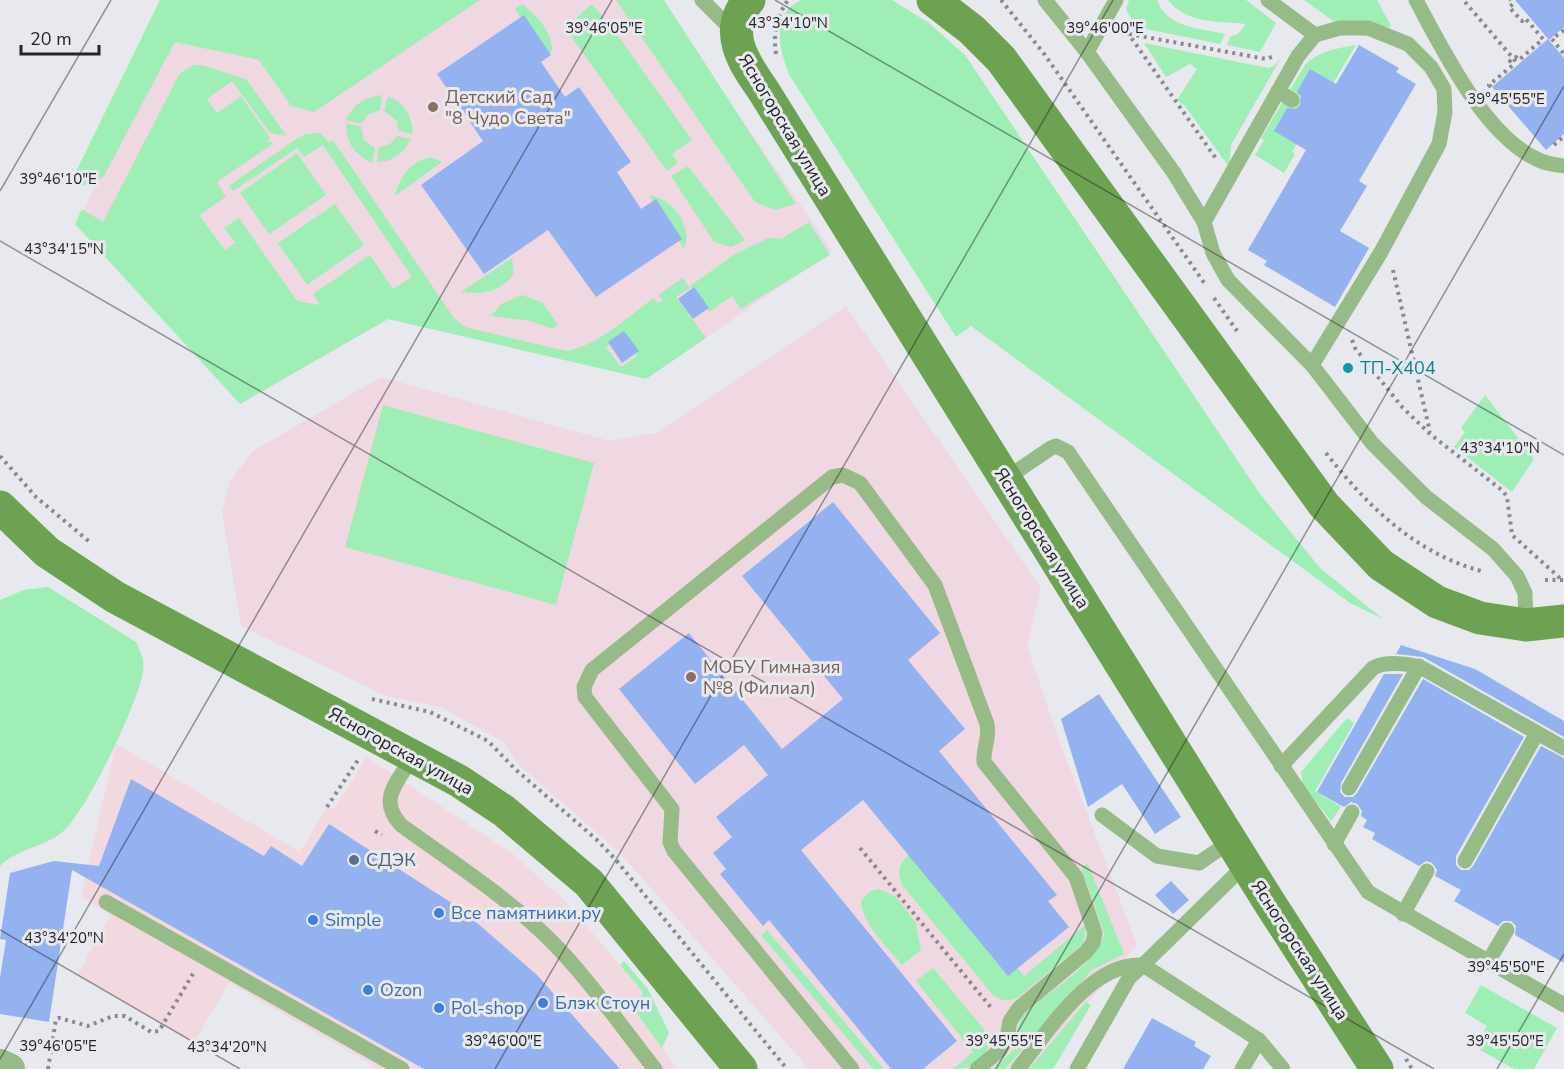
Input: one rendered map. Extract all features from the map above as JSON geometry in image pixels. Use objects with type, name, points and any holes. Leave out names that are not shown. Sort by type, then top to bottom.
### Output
[{"type":"street","name":"Ясногорская улица","points":[[748,0],[737,21],[736,34],[743,63],[1238,853],[1377,1069]]},
{"type":"street","points":[[933,0],[972,30],[1001,58],[1324,505],[1382,566],[1437,602],[1479,618],[1526,625],[1564,621]]},
{"type":"street","name":"Ясногорская улица","points":[[0,507],[47,552],[115,597],[459,781],[504,811],[589,883],[741,1069]]},
{"type":"street","points":[[0,1065],[9,1069]]},
{"type":"lane","points":[[702,0],[736,34]]},
{"type":"lane","points":[[1045,0],[1088,52],[1174,173],[1204,222],[1213,254],[1228,280],[1312,365],[1372,443],[1426,497],[1493,549],[1517,576],[1525,593],[1526,625]]},
{"type":"lane","points":[[1268,0],[1311,39]]},
{"type":"lane","points":[[1416,0],[1459,78],[1505,137],[1542,161],[1564,166]]},
{"type":"lane","points":[[1088,52],[1114,5]]},
{"type":"lane","points":[[1204,222],[1278,91],[1311,39],[1340,28],[1368,28],[1408,44],[1431,67],[1444,89],[1445,112],[1439,144],[1354,286],[1312,365]]},
{"type":"lane","points":[[1278,91],[1292,100]]},
{"type":"lane","points":[[1005,479],[1051,448],[1056,446],[1068,452],[1368,892],[1564,1005]]},
{"type":"lane","points":[[852,1069],[674,851],[670,842],[672,809],[585,697],[584,687],[592,670],[832,477],[843,475],[860,483],[935,585],[987,724],[989,734],[983,752],[984,762],[1076,877],[1095,933],[1093,943],[1086,952],[1019,1008],[1010,1021],[1009,1030],[999,1051],[977,1069]]},
{"type":"lane","points":[[1281,766],[1377,666],[1419,666],[1564,748]]},
{"type":"lane","points":[[1349,788],[1419,666]]},
{"type":"lane","points":[[1465,861],[1537,733]]},
{"type":"lane","points":[[413,756],[389,797],[388,807],[392,815],[401,825],[515,908],[545,934],[572,964],[655,1069]]},
{"type":"lane","points":[[1334,844],[1352,812]]},
{"type":"lane","points":[[1102,815],[1162,858],[1199,863],[1238,853]]},
{"type":"lane","points":[[1077,1069],[1130,978],[1238,853]]},
{"type":"lane","points":[[1403,914],[1427,871]]},
{"type":"lane","points":[[106,902],[402,1069]]},
{"type":"lane","points":[[1488,962],[1507,930]]},
{"type":"lane","points":[[1018,1069],[1080,994],[1101,976],[1126,964],[1143,965],[1259,1040],[1283,1069]]},
{"type":"lane","points":[[1242,1069],[1259,1040]]},
{"type":"path","points":[[1496,93],[1489,85],[1513,65],[1510,61],[1516,57],[1519,60],[1543,39],[1526,18],[1522,21],[1509,7],[1513,4],[1510,0]]},
{"type":"path","points":[[1465,2],[1518,64]]},
{"type":"path","points":[[1114,5],[1129,34],[1229,178]]},
{"type":"path","points":[[1564,30],[1552,39],[1564,54]]},
{"type":"path","points":[[1129,34],[1266,59],[1274,57],[1285,43],[1311,39]]},
{"type":"path","points":[[1552,147],[1564,136]]},
{"type":"path","points":[[1388,281],[1394,272],[1430,434]]},
{"type":"path","points":[[1356,334],[1352,340],[1355,348],[1402,407],[1430,434],[1503,491],[1507,497],[1512,536],[1563,580]]},
{"type":"path","points":[[1545,580],[1563,580]]},
{"type":"path","points":[[327,807],[358,759]]},
{"type":"path","points":[[375,831],[384,837]]},
{"type":"path","points":[[860,848],[1009,1030]]},
{"type":"path","points":[[48,1069],[56,1019],[60,1018],[88,1026],[113,1016],[125,1016],[151,1032],[159,1031],[203,957]]},
{"type":"shaded area","name":"Детский Сад \"8 Чудо Света\"","points":[[183,0],[660,0],[832,251],[646,379],[395,315],[245,401],[82,214]]},
{"type":"shaded area","name":"МОБУ Гимназия №8 (Филиал)","points":[[846,306],[1041,588],[1027,646],[1054,726],[1137,945],[1031,1069],[809,1069],[619,852],[518,764],[503,742],[443,708],[386,696],[241,626],[222,513],[230,481],[253,451],[381,377],[610,441],[656,433]]},
{"type":"shaded area","points":[[116,744],[300,852],[327,807],[333,810],[367,757],[513,854],[565,901],[643,992],[635,1011],[678,1069],[380,1069],[229,983],[194,1043],[77,975],[111,915],[81,897]]},
{"type":"green space","points":[[160,0],[480,0],[314,112],[291,106],[259,60],[175,42],[104,176],[94,184],[69,186]]},
{"type":"green space","points":[[616,0],[664,0],[796,204],[775,210],[755,202]]},
{"type":"green space","points":[[801,0],[892,0],[929,23],[965,55],[1260,494],[1320,568],[1383,619],[1350,603],[971,326],[956,337],[790,76],[781,45],[781,24],[784,15]]},
{"type":"green space","points":[[1129,0],[1157,0],[1168,16],[1176,21],[1195,28],[1225,34],[1220,44],[1136,27],[1126,9]]},
{"type":"green space","points":[[1168,0],[1246,0],[1276,23],[1260,52],[1227,45],[1231,36],[1238,34],[1246,24],[1193,17],[1175,8]]},
{"type":"green space","points":[[1304,0],[1377,0],[1391,26],[1386,29],[1361,21],[1336,23]]},
{"type":"green space","points":[[522,4],[533,13],[550,37],[552,51],[546,55],[515,9]]},
{"type":"green space","points":[[592,4],[614,30],[692,140],[672,154],[678,163],[667,171],[573,39],[573,24]]},
{"type":"green space","points":[[1144,43],[1268,68],[1274,66],[1281,58],[1231,145],[1229,167],[1185,106],[1177,100],[1197,69],[1190,64],[1166,77]]},
{"type":"green space","points":[[1356,45],[1292,152],[1295,154],[1284,173],[1255,155],[1264,140],[1261,138],[1305,65],[1322,53]]},
{"type":"green space","points":[[194,65],[201,65],[246,79],[287,136],[270,133],[232,81],[207,99],[217,113],[241,96],[270,138],[266,141],[274,143],[217,182],[226,197],[199,215],[225,250],[235,243],[224,228],[239,218],[297,301],[320,305],[313,294],[370,255],[393,289],[412,277],[323,145],[304,157],[297,148],[233,191],[229,186],[296,139],[306,134],[320,133],[329,142],[333,140],[454,318],[465,327],[566,351],[601,337],[654,298],[658,304],[663,300],[658,295],[683,278],[690,288],[676,297],[706,338],[646,379],[388,319],[240,404],[75,224],[82,209],[103,222],[180,73]],"holes":[[[619,332],[637,356],[621,367],[606,347],[621,336]]]},
{"type":"green space","points":[[382,95],[380,110],[369,114],[361,124],[346,120],[360,102]]},
{"type":"green space","points":[[388,96],[403,106],[411,121],[413,134],[398,131],[397,121],[384,111]]},
{"type":"green space","points":[[346,123],[361,127],[364,140],[375,148],[372,163],[360,156],[352,147]]},
{"type":"green space","points":[[397,136],[411,139],[397,156],[377,162],[378,148],[390,144]]},
{"type":"green space","points":[[297,153],[326,195],[269,234],[240,193]]},
{"type":"green space","points":[[431,157],[442,162],[395,196],[407,171],[418,162]]},
{"type":"green space","points":[[688,166],[745,240],[731,247],[714,242],[671,176]]},
{"type":"green space","points":[[649,196],[665,201],[678,214],[686,231],[684,249]]},
{"type":"green space","points":[[335,204],[364,245],[307,285],[278,243]]},
{"type":"green space","points":[[809,222],[830,255],[741,309],[732,296],[709,312],[690,286],[735,254],[768,238],[781,239]]},
{"type":"green space","points":[[512,258],[514,273],[497,288],[476,293],[461,292]]},
{"type":"green space","points":[[522,295],[543,303],[558,325],[553,329],[530,321],[491,316],[501,304]]},
{"type":"green space","points":[[1485,395],[1534,459],[1512,492],[1454,447],[1465,432],[1461,428]]},
{"type":"green space","points":[[383,405],[594,463],[556,605],[345,547]]},
{"type":"green space","points":[[48,587],[136,642],[142,657],[143,672],[131,708],[109,758],[71,823],[53,839],[15,855],[0,866],[0,600],[24,590]]},
{"type":"green space","points":[[1347,718],[1354,723],[1315,791],[1341,807],[1331,821],[1303,785],[1301,772]]},
{"type":"green space","points":[[917,848],[1024,976],[1085,925],[1085,938],[1082,945],[1017,998],[1002,1000],[996,997],[903,886],[899,869],[904,860]]},
{"type":"green space","points":[[1088,864],[1124,954],[1092,970],[1005,1069],[992,1069],[1015,1049],[1019,1023],[1023,1016],[1083,966],[1101,944],[1104,933],[1081,867]]},
{"type":"green space","points":[[879,889],[896,897],[916,923],[921,950],[902,965],[871,928],[863,911],[861,902],[863,899],[871,891]]},
{"type":"green space","points":[[767,930],[884,1069],[873,1069],[761,935]]},
{"type":"green space","points":[[624,961],[648,989],[669,1033],[662,1048],[635,1011],[643,992],[620,965]]},
{"type":"green space","points":[[933,968],[987,1033],[990,1040],[982,1059],[967,1068],[953,1069],[973,1052],[916,981]]},
{"type":"green space","points":[[1481,985],[1557,1028],[1534,1069],[1514,1069],[1475,1047],[1487,1026],[1465,1013]]},
{"type":"green space","points":[[1086,1002],[1091,1005],[1053,1069],[1029,1069]]},
{"type":"building","points":[[1515,0],[1564,0],[1564,27],[1549,40]]},
{"type":"building","points":[[524,15],[551,55],[541,62],[565,97],[579,87],[631,162],[617,172],[641,209],[656,199],[682,239],[596,297],[548,230],[484,274],[421,185],[483,141],[437,74]]},
{"type":"building","points":[[1548,39],[1564,58],[1564,134],[1546,150],[1492,87]]},
{"type":"building","points":[[1359,45],[1399,68],[1396,72],[1416,84],[1359,181],[1367,186],[1340,231],[1369,248],[1335,307],[1264,265],[1267,261],[1248,250],[1306,150],[1274,131],[1287,108],[1296,109],[1300,105],[1301,96],[1297,92],[1310,69],[1336,84]]},
{"type":"building","points":[[694,287],[709,308],[693,319],[678,299]]},
{"type":"building","points":[[624,331],[639,351],[622,363],[608,342]]},
{"type":"building","points":[[833,502],[940,633],[908,660],[965,729],[939,751],[1057,895],[1048,901],[1069,927],[1008,976],[863,800],[801,850],[957,1041],[923,1069],[891,1069],[769,920],[763,926],[720,874],[726,869],[713,853],[732,837],[716,817],[768,775],[744,745],[695,784],[619,689],[689,633],[782,749],[843,699],[742,576]]},
{"type":"building","points":[[1401,645],[1475,669],[1564,721],[1564,737],[1423,657],[1396,654]]},
{"type":"building","points":[[1384,674],[1403,674],[1341,783],[1340,792],[1345,797],[1353,797],[1357,793],[1423,679],[1524,737],[1456,856],[1456,865],[1461,870],[1469,870],[1473,866],[1541,746],[1564,758],[1564,963],[1515,935],[1516,926],[1511,921],[1503,921],[1498,926],[1454,901],[1461,890],[1435,876],[1437,870],[1432,863],[1426,861],[1419,866],[1372,839],[1375,833],[1363,827],[1367,820],[1361,816],[1362,811],[1357,804],[1351,802],[1344,807],[1317,792]]},
{"type":"building","points":[[1099,694],[1181,817],[1155,834],[1122,784],[1088,807],[1061,719]]},
{"type":"building","points":[[131,779],[264,856],[271,846],[302,866],[329,824],[461,909],[537,975],[620,1069],[424,1069],[72,870],[49,1022],[0,1014],[0,978],[6,940],[0,939],[10,873],[54,861],[99,866]]},
{"type":"building","points":[[1171,881],[1189,900],[1173,914],[1155,895]]},
{"type":"building","points":[[1152,1018],[1196,1042],[1194,1046],[1211,1056],[1203,1069],[1123,1069]]},
{"type":"place","name":"Детский Сад \"8 Чудо Света\"","points":[[433,107]]},
{"type":"place","name":"ТП-Х404","points":[[1348,368]]},
{"type":"place","name":"МОБУ Гимназия №8 (Филиал)","points":[[691,677]]},
{"type":"place","name":"СДЭК","points":[[354,860]]},
{"type":"place","name":"Все памятники.ру","points":[[439,913]]},
{"type":"place","name":"Simple","points":[[313,920]]},
{"type":"place","name":"Ozon","points":[[368,990]]},
{"type":"place","name":"Блэк Стоун","points":[[543,1003]]},
{"type":"place","name":"Pol-shop","points":[[439,1008]]}]
